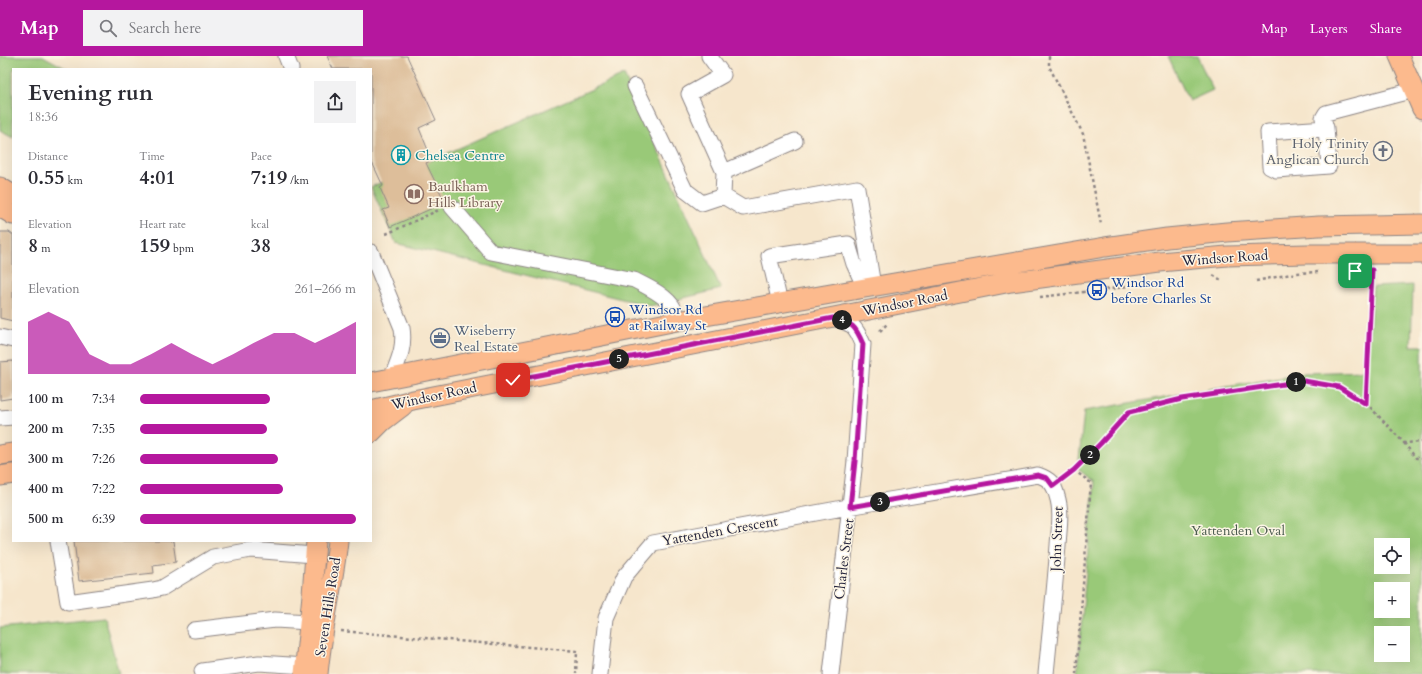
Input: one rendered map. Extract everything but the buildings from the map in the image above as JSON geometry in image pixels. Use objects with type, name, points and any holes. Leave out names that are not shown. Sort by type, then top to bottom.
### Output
[{"type":"main road","points":[[1398,56],[1422,109]]},
{"type":"main road","points":[[0,187],[12,194]]},
{"type":"main road","points":[[0,207],[12,214]]},
{"type":"main road","name":"Windsor Road","points":[[372,382],[677,321],[1105,247],[1166,238],[1227,232],[1319,226],[1422,224]]},
{"type":"main road","name":"Windsor Road","points":[[372,410],[413,400],[713,340],[833,318],[1011,282],[1160,262],[1227,256],[1422,254]]},
{"type":"main road","points":[[372,370],[392,377]]},
{"type":"main road","points":[[372,432],[386,418],[413,400]]},
{"type":"main road","points":[[0,456],[12,453]]},
{"type":"main road","points":[[0,476],[12,474]]},
{"type":"main road","name":"Seven Hills Road","points":[[309,671],[320,644],[338,542]]},
{"type":"main road","name":"Seven Hills Road","points":[[309,671],[309,622],[315,548]]},
{"type":"street","points":[[286,56],[291,68]]},
{"type":"street","points":[[709,56],[723,75],[689,94],[724,172],[723,196]]},
{"type":"street","points":[[635,86],[685,190],[702,203],[723,196],[744,208],[857,188],[869,287]]},
{"type":"street","points":[[1326,128],[1268,132],[1270,167],[1276,170],[1329,166],[1326,128],[1323,118],[1326,113],[1414,90]]},
{"type":"street","points":[[724,172],[795,141]]},
{"type":"street","points":[[452,207],[491,252],[634,280],[664,298],[673,307],[677,321]]},
{"type":"street","points":[[780,303],[769,256],[848,244],[854,264],[869,287]]},
{"type":"street","points":[[372,255],[402,328],[404,339],[400,356],[392,377]]},
{"type":"street","name":"Charles Street","points":[[831,674],[854,506],[855,461],[863,344],[858,331],[850,323],[833,318]]},
{"type":"street","points":[[0,337],[12,340]]},
{"type":"street","points":[[0,418],[12,416]]},
{"type":"street","points":[[0,456],[12,459]]},
{"type":"street","name":"John Street","points":[[854,506],[1038,475],[1047,478],[1058,496],[1060,509],[1046,674]]},
{"type":"street","name":"Yattenden Crescent","points":[[600,674],[606,618],[624,577],[653,543],[854,506]]},
{"type":"street","points":[[58,542],[68,602],[162,588],[213,557],[251,550],[315,548]]},
{"type":"street","points":[[194,630],[275,620],[309,622]]},
{"type":"street","points":[[202,671],[259,662],[309,671]]},
{"type":"path","points":[[1049,56],[1049,66],[1083,134],[1101,224]]},
{"type":"path","points":[[386,234],[448,206],[452,207]]},
{"type":"path","points":[[1366,270],[1372,270],[1366,404]]},
{"type":"path","points":[[1209,271],[1220,280]]},
{"type":"path","points":[[1256,281],[1296,273],[1326,272]]},
{"type":"path","points":[[1037,297],[1118,288],[1139,283]]},
{"type":"path","points":[[880,331],[889,322]]},
{"type":"path","points":[[1053,486],[1074,470],[1129,412],[1182,399],[1304,381],[1339,387],[1366,404],[1404,443],[1416,458],[1422,458]]},
{"type":"path","points":[[1404,443],[1422,442]]},
{"type":"path","points":[[1074,470],[1091,483],[1076,674]]},
{"type":"path","points":[[336,631],[578,651],[576,674]]},
{"type":"green space","points":[[0,56],[43,56],[65,68],[12,68],[12,136],[0,130]]},
{"type":"green space","points":[[1168,56],[1197,56],[1213,90],[1189,101]]},
{"type":"green space","points":[[624,75],[721,289],[650,306],[396,243],[372,187]]},
{"type":"green space","name":"Yattenden Oval","points":[[1413,285],[1411,346],[1422,346],[1422,674],[1077,674],[1094,482],[1078,469],[1084,411],[1302,373],[1365,371],[1373,287]]},
{"type":"green space","points":[[104,617],[119,674],[0,674],[0,628]]},
{"type":"place","name":"Holy Trinity Anglican Church","points":[[1383,151]]},
{"type":"place","name":"Chelsea Centre","points":[[401,155]]},
{"type":"place","name":"Baulkham Hills Library","points":[[414,194]]},
{"type":"place","name":"Windsor Rd before Charles St","points":[[1097,290]]},
{"type":"place","name":"Windsor Rd at Railway St","points":[[615,317]]},
{"type":"place","name":"Wiseberry Real Estate","points":[[440,338]]},
{"type":"route","points":[[513,380],[713,340],[833,318],[850,323],[858,331],[863,344],[855,461],[850,507],[1028,476],[1038,475],[1047,478],[1053,486],[1074,470],[1129,412],[1182,399],[1304,381],[1339,387],[1366,404],[1372,270],[1355,271]]}]
